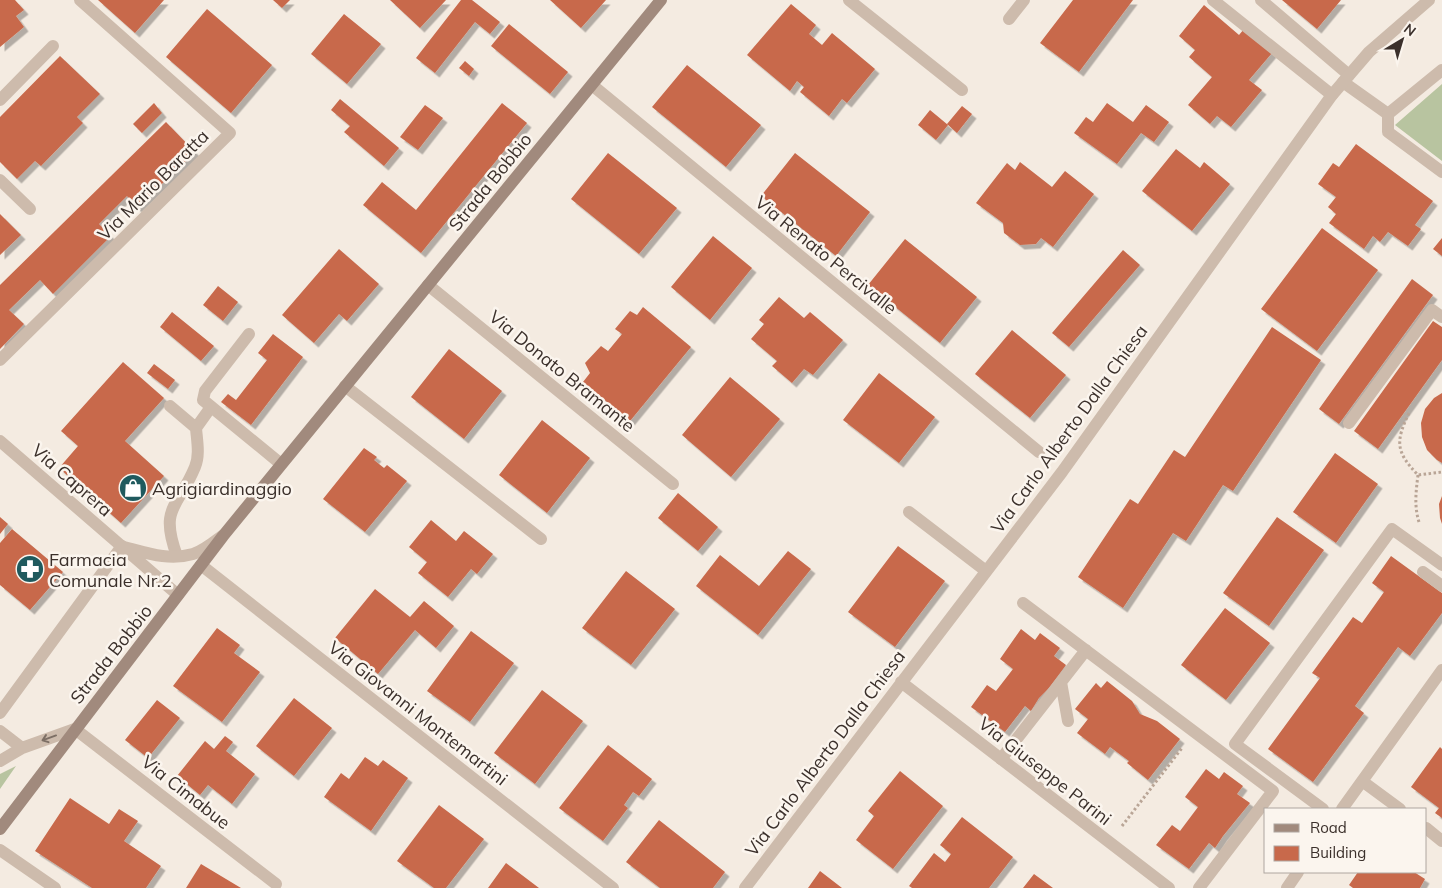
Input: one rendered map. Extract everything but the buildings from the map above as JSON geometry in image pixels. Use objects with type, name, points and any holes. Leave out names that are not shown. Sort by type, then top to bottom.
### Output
[{"type":"main road","name":"Strada Bobbio","points":[[2,823],[223,536],[661,0]]},
{"type":"street","name":"Via Mario Baratta","points":[[0,360],[230,133],[80,0]]},
{"type":"street","points":[[849,0],[962,90]]},
{"type":"street","points":[[1009,19],[1024,0]]},
{"type":"street","points":[[1213,0],[1332,95]]},
{"type":"street","points":[[1261,0],[1388,114],[1388,132],[1442,172]]},
{"type":"street","name":"Via Carlo Alberto Dalla Chiesa","points":[[745,888],[1062,472],[1332,95],[1369,52],[1429,0]]},
{"type":"street","points":[[0,100],[53,46]]},
{"type":"street","points":[[1388,114],[1442,70]]},
{"type":"street","name":"Via Renato Percivalle","points":[[592,85],[1039,452]]},
{"type":"street","points":[[0,180],[30,209]]},
{"type":"street","name":"Via Donato Bramante","points":[[428,285],[673,484]]},
{"type":"street","points":[[1349,423],[1432,310],[1442,317]]},
{"type":"street","points":[[249,334],[205,391],[203,400],[281,464]]},
{"type":"street","points":[[346,386],[541,539]]},
{"type":"street","points":[[170,406],[196,428]]},
{"type":"street","points":[[176,556],[170,536],[169,517],[195,466],[198,447],[196,428],[211,407]]},
{"type":"street","name":"Via Caprera","points":[[0,441],[178,595]]},
{"type":"street","points":[[910,512],[986,571]]},
{"type":"street","points":[[1322,808],[1235,744],[1392,529],[1442,565]]},
{"type":"street","name":"Via Caprera","points":[[122,546],[166,557],[194,554],[223,536]]},
{"type":"street","points":[[0,713],[122,546]]},
{"type":"street","name":"Via Giovanni Montemartini","points":[[201,565],[613,888]]},
{"type":"street","points":[[1423,572],[1442,586]]},
{"type":"street","points":[[1023,603],[1273,791],[1199,888]]},
{"type":"street","points":[[1001,759],[1086,650]]},
{"type":"street","points":[[1343,808],[1440,676]]},
{"type":"street","name":"Via Giuseppe Parini","points":[[901,682],[1169,888]]},
{"type":"street","points":[[1061,682],[1068,721]]},
{"type":"street","points":[[0,761],[22,748],[75,729]]},
{"type":"street","name":"Via Cimabue","points":[[75,729],[276,884]]},
{"type":"street","points":[[0,731],[22,748]]},
{"type":"street","points":[[1362,781],[1399,808]]},
{"type":"street","points":[[1427,829],[1442,840]]},
{"type":"street","points":[[0,850],[55,888]]},
{"type":"street","points":[[1286,888],[1297,873]]},
{"type":"path","points":[[1409,413],[1401,429],[1399,446],[1405,461],[1418,475]]},
{"type":"path","points":[[1418,475],[1442,472]]},
{"type":"path","points":[[1418,475],[1416,512],[1420,525]]},
{"type":"path","points":[[1110,843],[1195,732]]},
{"type":"green space","points":[[1442,84],[1442,161],[1395,125]]},
{"type":"green space","points":[[16,766],[0,789],[0,774]]},
{"type":"place","name":"Agrigiardinaggio","points":[[133,488]]},
{"type":"place","name":"Farmacia Comunale Nr.2","points":[[30,569]]}]
